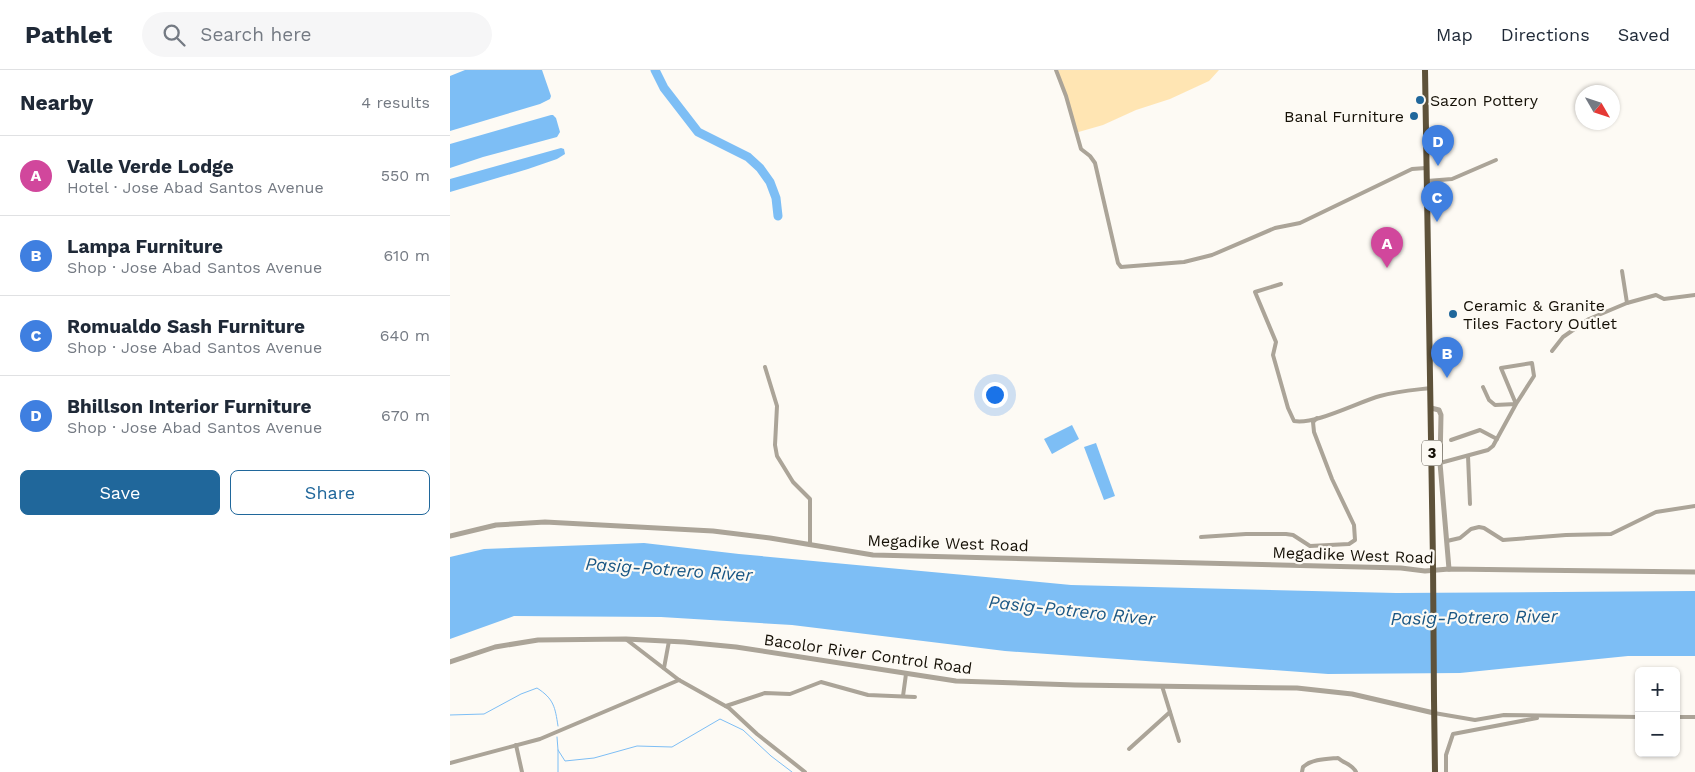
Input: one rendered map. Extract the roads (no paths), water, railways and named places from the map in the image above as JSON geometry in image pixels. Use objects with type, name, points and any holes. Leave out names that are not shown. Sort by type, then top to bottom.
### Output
[{"type":"highway","name":"3","points":[[1425,70],[1426,181],[1429,228],[1435,772]]},
{"type":"street","points":[[1056,70],[1066,96],[1081,150],[1090,156],[1095,163],[1118,264],[1121,267],[1184,262],[1212,255],[1275,228],[1300,223],[1412,169],[1426,168]]},
{"type":"street","points":[[1426,181],[1452,179],[1496,160]]},
{"type":"street","points":[[1622,271],[1628,303]]},
{"type":"street","points":[[1281,284],[1255,292],[1276,342],[1273,355],[1288,408],[1294,421],[1300,422],[1316,418],[1380,396],[1431,388]]},
{"type":"street","points":[[1552,350],[1563,337],[1589,319],[1628,303],[1656,295],[1664,299],[1695,295]]},
{"type":"street","points":[[1440,463],[1488,450],[1493,446],[1534,376],[1532,363],[1501,368],[1516,404]]},
{"type":"street","points":[[766,367],[777,406],[777,456],[793,482],[810,499],[810,545]]},
{"type":"street","points":[[1483,387],[1492,404],[1516,404]]},
{"type":"street","name":"Megadike West Road","points":[[1431,408],[1439,410],[1441,415],[1440,463],[1449,569]]},
{"type":"street","points":[[1201,537],[1286,534],[1294,535],[1310,546],[1348,544],[1355,540],[1354,525],[1332,479],[1314,432],[1313,422],[1316,418]]},
{"type":"street","points":[[1451,440],[1480,430],[1497,438]]},
{"type":"street","points":[[1468,456],[1470,504]]},
{"type":"street","points":[[1446,541],[1460,538],[1473,528],[1479,527],[1484,528],[1502,540],[1611,534],[1656,512],[1695,506]]},
{"type":"street","name":"Megadike West Road","points":[[450,536],[496,525],[545,522],[714,531],[873,555],[1391,567],[1425,571],[1449,569],[1695,572]]},
{"type":"street","points":[[626,639],[678,680],[729,708],[757,734],[805,772]]},
{"type":"street","name":"Bacolor River Control Road","points":[[450,662],[495,647],[517,642],[626,639],[669,641],[718,645],[934,679],[979,683],[1328,690],[1384,700],[1434,713]]},
{"type":"street","points":[[664,668],[669,641]]},
{"type":"street","points":[[903,696],[906,674]]},
{"type":"street","points":[[450,764],[540,739],[678,680]]},
{"type":"street","points":[[723,706],[729,706],[765,693],[790,694],[821,682],[868,695],[915,697]]},
{"type":"street","points":[[1162,686],[1179,741]]},
{"type":"street","points":[[1130,749],[1170,712]]},
{"type":"street","points":[[1434,713],[1476,720],[1504,715],[1635,717]]},
{"type":"street","points":[[1446,772],[1446,756],[1453,734],[1544,716]]},
{"type":"street","points":[[1680,717],[1695,717]]},
{"type":"street","points":[[516,745],[522,772]]},
{"type":"street","points":[[1302,772],[1303,767],[1307,764],[1318,760],[1338,758],[1351,765],[1356,772]]},
{"type":"water","points":[[465,70],[542,70],[551,96],[550,99],[540,104],[450,131],[450,76]]},
{"type":"water","points":[[551,115],[556,118],[560,132],[557,137],[450,168],[450,144]]},
{"type":"water","points":[[561,148],[564,149],[565,154],[557,159],[450,192],[450,179]]},
{"type":"water","points":[[1072,425],[1079,439],[1052,454],[1044,439]]},
{"type":"water","points":[[1096,443],[1115,496],[1104,500],[1084,447]]},
{"type":"water","name":"Pasig-Potrero River","points":[[644,543],[739,554],[1071,585],[1396,593],[1695,591],[1695,656],[1628,656],[1460,673],[1328,674],[1005,651],[792,625],[661,617],[514,616],[450,639],[450,557],[484,549]]},
{"type":"waterway","points":[[655,70],[664,88],[698,132],[748,157],[760,168],[770,182],[776,198],[778,216]]},
{"type":"waterway","points":[[450,715],[484,714],[521,694],[537,688],[553,704],[558,726]]},
{"type":"waterway","points":[[557,737],[558,750],[565,761],[594,758],[637,746],[672,747],[720,719],[743,730],[771,756],[792,772]]},
{"type":"waterway","points":[[558,750],[558,772]]},
{"type":"place","name":"Sazon Pottery","points":[[1420,100]]},
{"type":"place","name":"Banal Furniture","points":[[1414,116]]},
{"type":"place","name":"Bhillson Interior Furniture","points":[[1438,166]]},
{"type":"place","name":"Romualdo Sash Furniture","points":[[1437,222]]},
{"type":"place","name":"Valle Verde Lodge","points":[[1387,268]]},
{"type":"place","name":"Ceramic & Granite Tiles Factory Outlet","points":[[1453,314]]},
{"type":"place","name":"Lampa Furniture","points":[[1447,378]]}]
